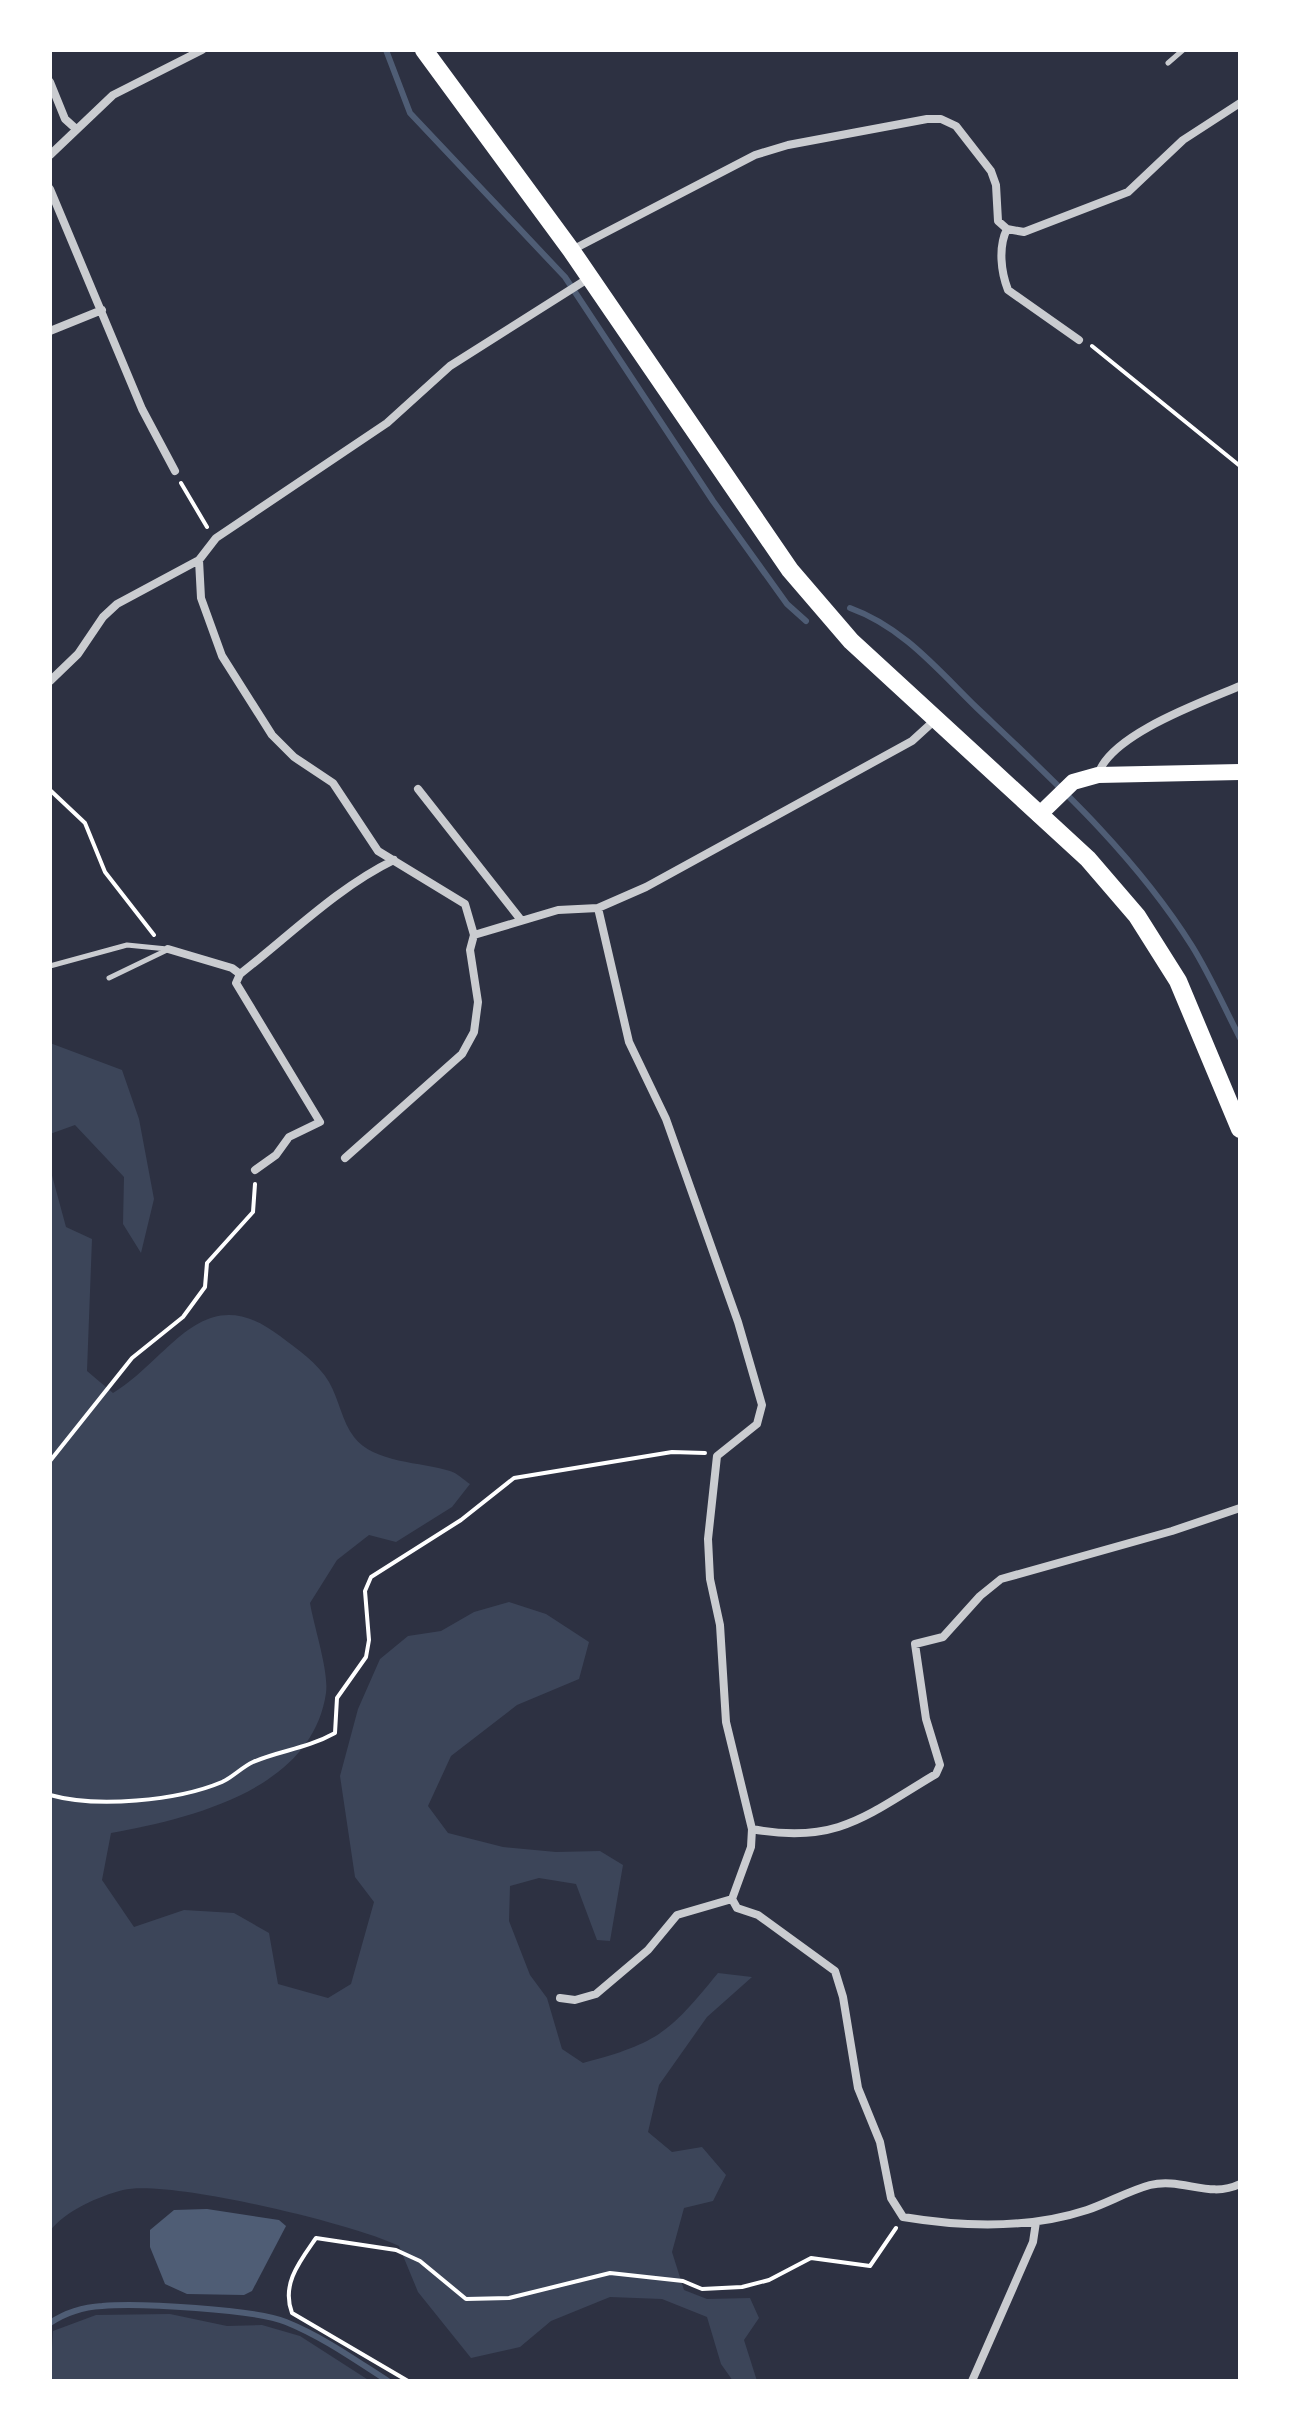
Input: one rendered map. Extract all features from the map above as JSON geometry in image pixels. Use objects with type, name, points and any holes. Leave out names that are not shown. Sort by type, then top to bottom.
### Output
[{"type":"highway","points":[[424,50],[571,250],[790,570],[851,641],[1088,859],[1137,916],[1178,981],[1240,1129]]},
{"type":"main road","points":[[1039,815],[1073,782],[1098,775],[1240,772]]},
{"type":"street","points":[[50,155],[113,95],[202,50]]},
{"type":"street","points":[[50,82],[65,119],[75,128]]},
{"type":"street","points":[[571,250],[755,155],[788,145],[927,119],[941,119],[956,126],[991,171],[996,185],[998,221],[1007,229],[1024,232],[1128,192],[1183,140],[1240,103]]},
{"type":"street","points":[[50,189],[142,409],[175,471]]},
{"type":"street","points":[[1007,229],[1002,239],[1004,278],[1008,290],[1079,340]]},
{"type":"street","points":[[50,681],[78,654],[103,617],[117,604],[199,560],[216,538],[387,423],[450,366],[589,277]]},
{"type":"street","points":[[50,331],[102,310]]},
{"type":"street","points":[[199,560],[201,598],[207,620],[250,705],[294,757],[333,783],[378,851],[465,904],[474,935],[470,950],[478,1002],[474,1032],[462,1054],[345,1158]]},
{"type":"street","points":[[1098,775],[1101,763],[1118,745],[1240,686]]},
{"type":"street","points":[[474,935],[558,910],[598,908],[646,887],[912,741],[936,720]]},
{"type":"street","points":[[418,789],[521,920]]},
{"type":"street","points":[[255,1170],[276,1155],[289,1137],[320,1122],[236,983],[240,974],[375,869],[394,860]]},
{"type":"street","points":[[598,908],[629,1042],[666,1119],[738,1322],[762,1405],[757,1424],[717,1456],[708,1539],[710,1579],[720,1625],[726,1722],[752,1829],[751,1847],[732,1899],[737,1908],[758,1915],[835,1971],[843,1997],[858,2088],[880,2142],[891,2198],[903,2217],[992,2224],[1036,2222],[1085,2210],[1150,2185],[1173,2182],[1211,2192],[1240,2184]]},
{"type":"street","points":[[168,949],[232,968],[240,974]]},
{"type":"street","points":[[752,1829],[787,1836],[830,1831],[853,1824],[936,1774],[940,1765],[926,1719],[915,1644],[943,1637],[980,1596],[1001,1579],[1172,1531],[1240,1508]]},
{"type":"street","points":[[560,1998],[575,2000],[596,1994],[648,1950],[677,1915],[732,1899]]},
{"type":"street","points":[[972,2381],[1033,2242],[1036,2222]]},
{"type":"lane","points":[[1168,63],[1183,50]]},
{"type":"lane","points":[[50,966],[127,945],[168,949]]},
{"type":"lane","points":[[109,978],[168,949]]},
{"type":"path","points":[[1079,340],[1098,348],[1240,466]]},
{"type":"path","points":[[175,471],[216,538]]},
{"type":"path","points":[[50,790],[85,823],[105,872],[168,949]]},
{"type":"path","points":[[50,1461],[132,1358],[183,1317],[205,1287],[207,1263],[253,1212],[255,1170]]},
{"type":"path","points":[[50,1795],[78,1803],[142,1801],[221,1782],[254,1762],[309,1747],[335,1733],[337,1698],[366,1657],[369,1640],[365,1591],[371,1577],[396,1559],[461,1520],[514,1478],[672,1452],[695,1451],[717,1456]]},
{"type":"path","points":[[408,2381],[292,2313],[286,2298],[294,2269],[316,2238],[396,2250],[420,2261],[466,2299],[509,2298],[610,2273],[683,2281],[702,2289],[742,2287],[769,2280],[811,2258],[870,2266],[903,2217]]},
{"type":"shaded area","points":[[50,1043],[122,1070],[139,1119],[154,1199],[141,1253],[123,1224],[124,1177],[75,1125],[50,1134]]},
{"type":"shaded area","points":[[50,1168],[66,1227],[92,1239],[87,1371],[113,1393],[190,1329],[209,1319],[230,1315],[253,1320],[280,1336],[319,1369],[332,1389],[350,1431],[362,1446],[385,1457],[450,1471],[470,1484],[452,1507],[396,1542],[369,1535],[337,1560],[310,1603],[323,1661],[326,1693],[316,1726],[298,1754],[273,1776],[243,1794],[210,1808],[111,1833],[102,1880],[134,1927],[184,1910],[234,1913],[269,1933],[278,1984],[328,1998],[351,1984],[374,1902],[355,1877],[340,1776],[358,1709],[380,1659],[408,1636],[441,1631],[474,1612],[509,1602],[546,1614],[589,1642],[579,1679],[517,1705],[451,1756],[428,1806],[448,1833],[503,1847],[556,1852],[600,1851],[623,1865],[610,1941],[597,1940],[576,1884],[539,1878],[510,1886],[509,1921],[530,1975],[547,1998],[562,2049],[583,2063],[629,2049],[660,2033],[687,2010],[718,1973],[752,1977],[707,2017],[659,2085],[648,2132],[672,2152],[702,2147],[726,2175],[713,2201],[684,2208],[672,2252],[684,2290],[707,2299],[750,2298],[759,2318],[744,2340],[757,2381],[733,2381],[721,2364],[707,2317],[662,2299],[610,2297],[551,2321],[520,2347],[471,2358],[418,2292],[399,2246],[343,2226],[219,2197],[146,2188],[123,2190],[83,2205],[50,2231]]},
{"type":"shaded area","points":[[207,2209],[279,2220],[286,2226],[252,2291],[244,2295],[187,2294],[165,2284],[150,2247],[150,2230],[174,2210]]},
{"type":"shaded area","points":[[170,2314],[227,2326],[262,2325],[300,2336],[370,2381],[50,2381],[53,2331],[96,2315]]},
{"type":"waterway","points":[[386,50],[410,113],[565,277],[713,501],[787,604],[806,621]]},
{"type":"waterway","points":[[850,608],[887,626],[919,651],[1092,820],[1170,913],[1192,946],[1240,1038]]},
{"type":"waterway","points":[[50,2323],[75,2311],[119,2305],[223,2310],[270,2317],[300,2328],[388,2381]]}]
